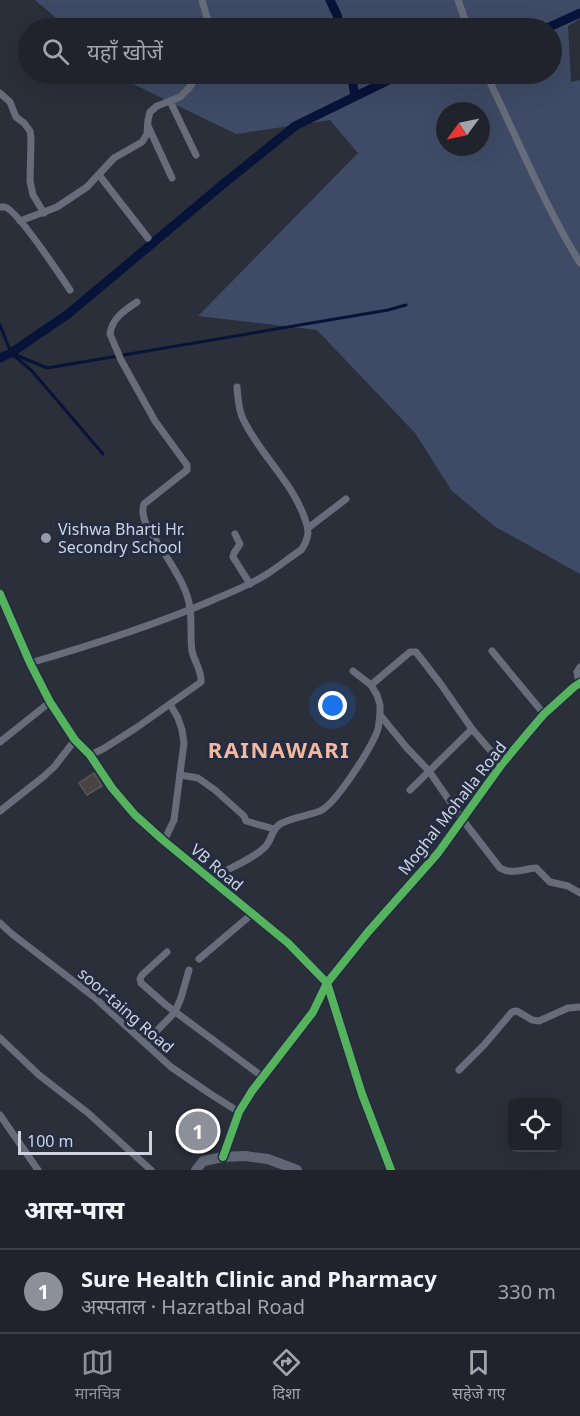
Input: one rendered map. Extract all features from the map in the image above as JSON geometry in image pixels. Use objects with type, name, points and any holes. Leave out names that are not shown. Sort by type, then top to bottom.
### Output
[{"type":"main road","points":[[196,1170],[203,1161],[223,1156],[268,1159],[297,1170]]},
{"type":"street","points":[[202,0],[207,18]]},
{"type":"street","points":[[458,0],[464,18]]},
{"type":"street","points":[[20,221],[57,207],[87,187],[122,153],[142,142],[147,134],[150,111],[184,94],[191,84]]},
{"type":"street","points":[[491,84],[550,210],[580,263]]},
{"type":"street","points":[[0,93],[10,102],[14,115],[30,131],[30,181],[33,195],[44,213]]},
{"type":"street","points":[[170,101],[195,155]]},
{"type":"street","points":[[147,126],[172,178]]},
{"type":"street","points":[[99,175],[148,238]]},
{"type":"street","points":[[0,207],[11,211],[20,221],[70,290]]},
{"type":"street","points":[[90,755],[103,749],[170,704],[201,682],[202,677],[192,650],[188,597],[144,520],[142,510],[144,504],[187,470],[187,465],[155,421],[120,360],[110,330],[114,321],[137,302]]},
{"type":"street","points":[[30,663],[85,648],[250,584],[301,550],[306,542],[308,528],[296,498],[244,421],[239,407],[237,387]]},
{"type":"street","points":[[308,528],[346,499]]},
{"type":"street","points":[[235,534],[240,544],[233,557],[250,584]]},
{"type":"street","name":"VB Road","points":[[0,594],[50,702],[75,740],[90,755],[112,788],[135,815],[164,842],[288,943],[327,983],[362,1094],[391,1170]]},
{"type":"street","points":[[492,651],[544,714]]},
{"type":"street","points":[[371,685],[411,652],[416,652],[472,729],[502,764]]},
{"type":"street","points":[[579,683],[580,667]]},
{"type":"street","points":[[209,879],[263,849],[274,830],[280,825],[320,810],[332,801],[345,785],[378,729],[380,715],[377,695],[371,685],[352,671]]},
{"type":"street","name":"Moghal Mohalla Road","points":[[223,1156],[239,1112],[313,1012],[327,983],[368,932],[438,853],[502,764],[544,714],[579,683]]},
{"type":"street","points":[[0,741],[50,702]]},
{"type":"street","points":[[164,842],[174,820],[184,743],[178,718],[170,704]]},
{"type":"street","points":[[380,715],[429,771],[500,868],[514,872],[536,868],[550,882],[568,886],[580,893]]},
{"type":"street","points":[[410,790],[472,729]]},
{"type":"street","points":[[0,811],[54,767],[75,740]]},
{"type":"street","points":[[180,775],[198,778],[215,790],[244,816],[246,821],[274,830]]},
{"type":"street","points":[[199,960],[252,914]]},
{"type":"street","name":"soor-taing Road","points":[[0,923],[94,997],[171,1067],[239,1112]]},
{"type":"street","points":[[167,952],[142,975],[141,983],[263,1077]]},
{"type":"street","points":[[145,1044],[175,1011],[185,988],[189,970]]},
{"type":"street","points":[[459,1070],[491,1038],[512,1012],[517,1011],[532,1020],[539,1021],[568,1008],[580,1006]]},
{"type":"street","points":[[0,1038],[39,1075],[88,1113],[152,1170]]},
{"type":"street","points":[[0,1115],[38,1170]]},
{"type":"shaded area","points":[[35,0],[580,0],[580,19],[568,26],[571,82],[580,80],[580,574],[494,526],[452,491],[415,433],[317,330],[198,316],[358,153],[330,120],[236,134],[133,84],[562,84],[562,18],[56,18]]},
{"type":"building","points":[[94,773],[102,786],[87,795],[79,783]]},
{"type":"waterway","points":[[330,0],[338,18]]},
{"type":"waterway","points":[[562,21],[580,13]]},
{"type":"waterway","points":[[353,84],[355,96]]},
{"type":"waterway","points":[[0,358],[68,314],[295,126],[381,84]]},
{"type":"waterway","points":[[11,353],[47,368],[388,310],[406,305]]},
{"type":"waterway","points":[[0,325],[11,353],[32,371],[103,454]]},
{"type":"cycle path","points":[[0,594],[50,702],[75,740],[90,755],[112,788],[135,815],[288,943],[327,983],[362,1094],[391,1170]]},
{"type":"cycle path","points":[[223,1157],[239,1112],[252,1091],[313,1012],[327,983],[368,932],[438,853],[502,764],[527,734],[544,714],[580,683]]},
{"type":"place","name":"Vishwa Bharti Hr. Secondry School","points":[[46,538]]},
{"type":"place","name":"Sure Health Clinic and Pharmacy","points":[[198,1131]]},
{"type":"district","name":"RAINAWARI","points":[[279,750]]}]
